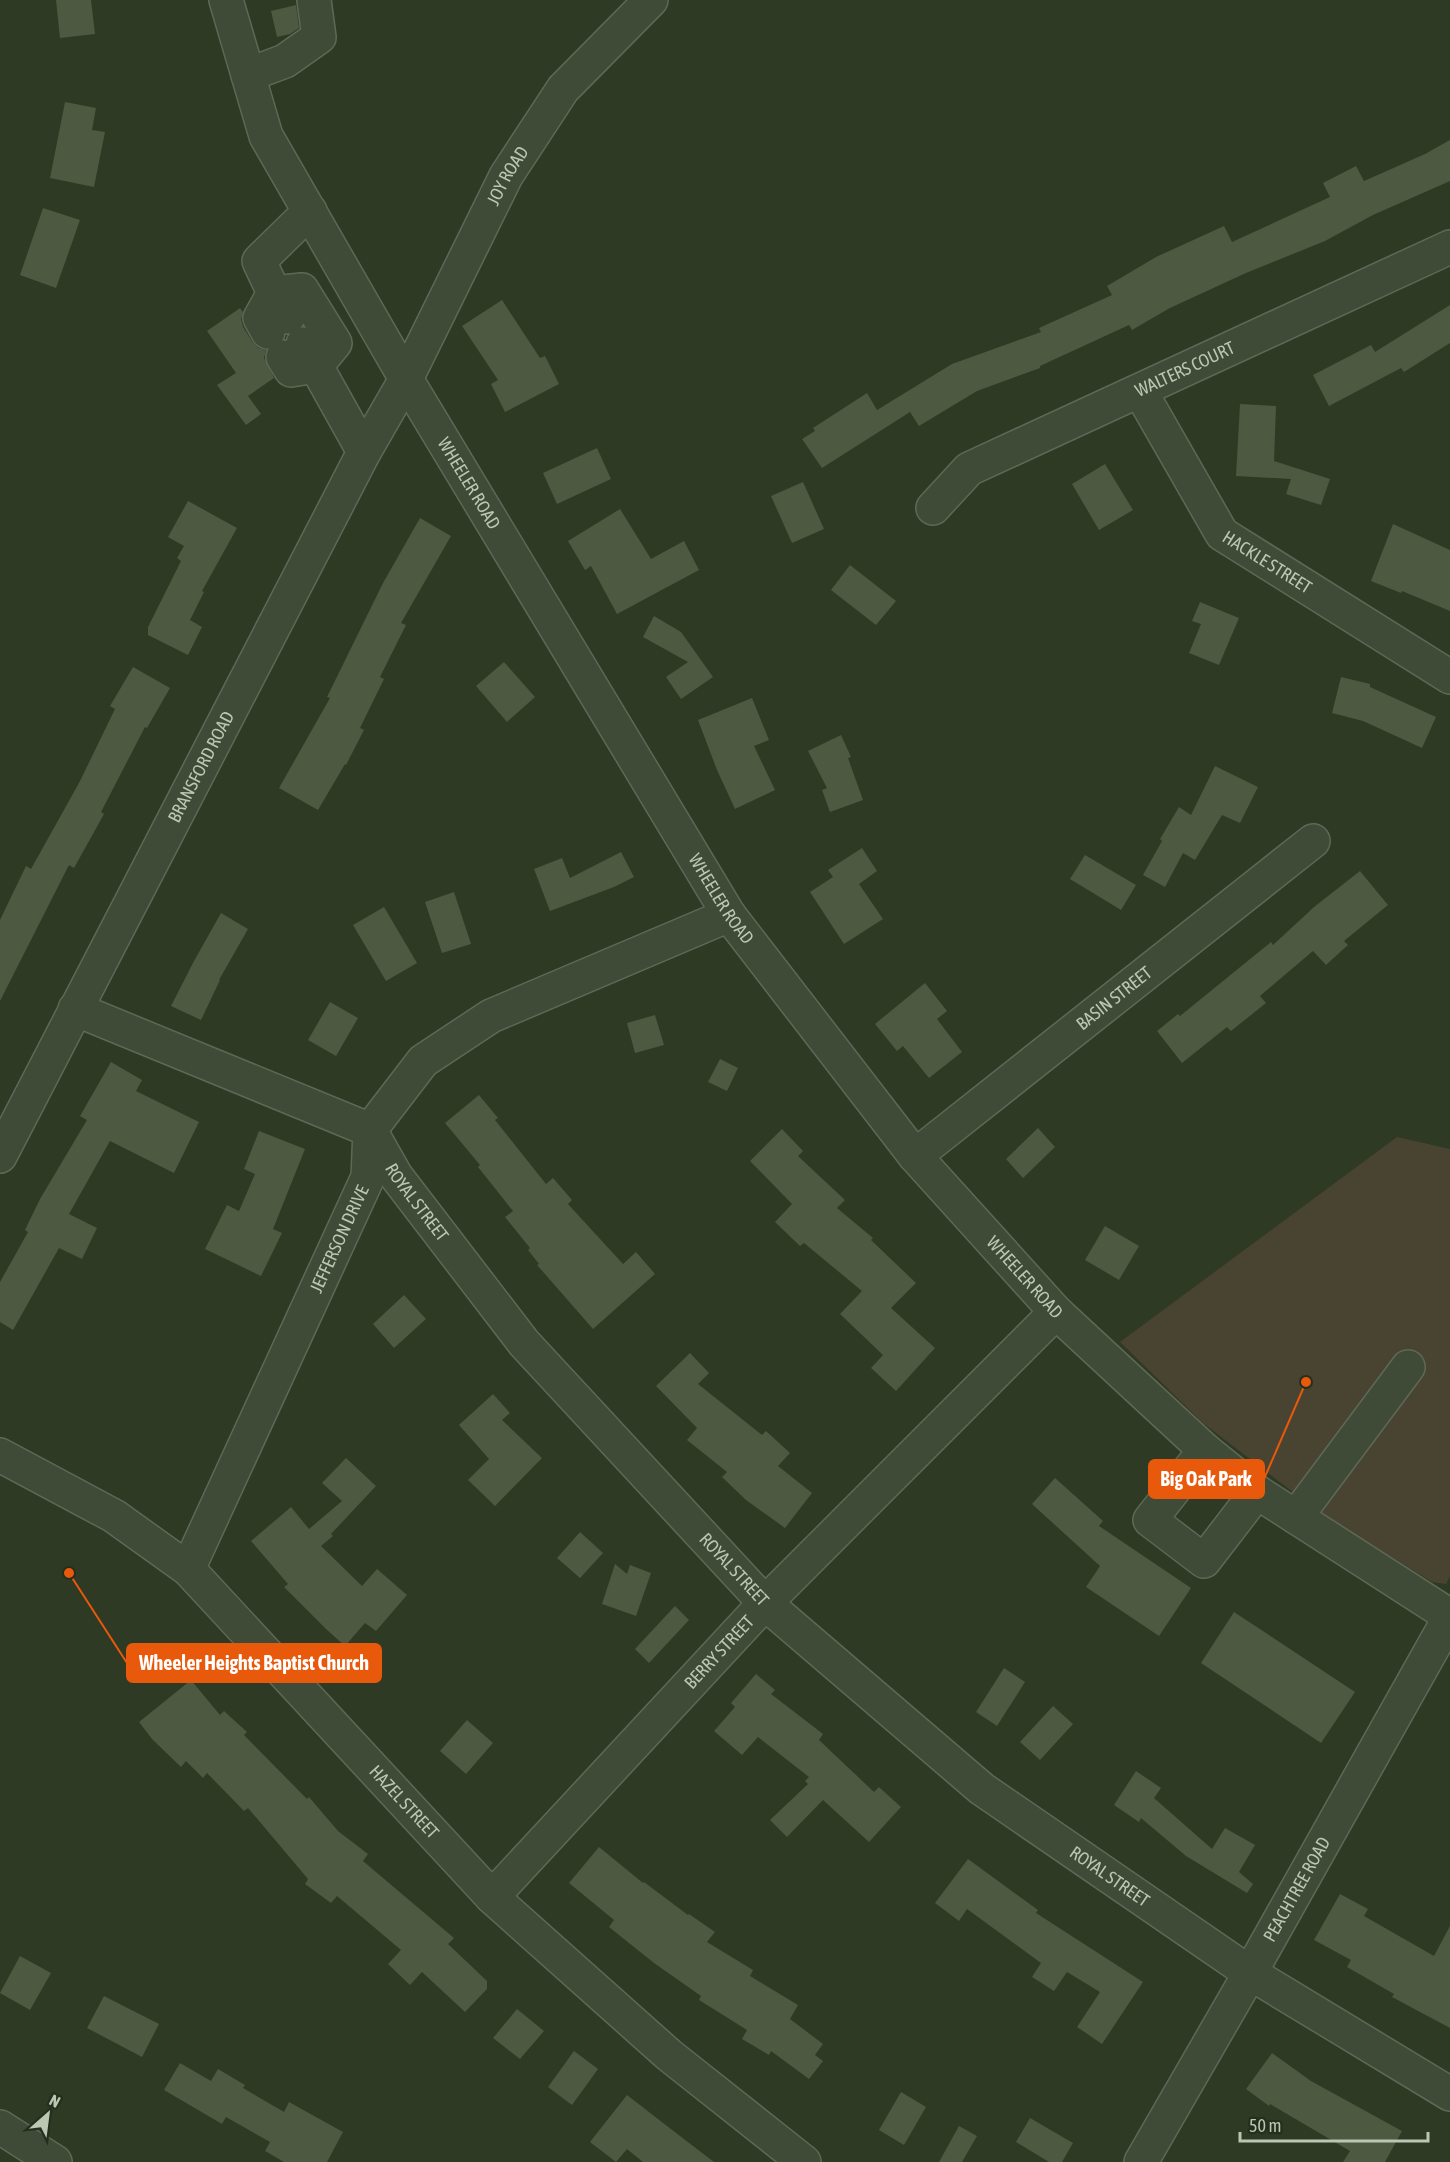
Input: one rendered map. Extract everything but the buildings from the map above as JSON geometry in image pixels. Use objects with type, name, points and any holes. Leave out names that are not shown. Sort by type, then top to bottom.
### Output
[{"type":"street","name":"WHEELER ROAD","points":[[226,0],[266,136],[406,379],[729,915],[915,1156],[1056,1312],[1205,1450],[1257,1492],[1450,1617]]},
{"type":"street","points":[[248,75],[285,61],[319,37],[314,0]]},
{"type":"street","name":"JOY ROAD","points":[[406,379],[506,176],[563,89],[651,0]]},
{"type":"street","points":[[310,212],[260,261],[293,341],[364,452]]},
{"type":"street","name":"WALTERS COURT","points":[[933,508],[969,469],[1450,247]]},
{"type":"street","points":[[293,341],[375,325]]},
{"type":"street","name":"BRANSFORD ROAD","points":[[0,1156],[364,452],[406,379]]},
{"type":"street","name":"HACKLE STREET","points":[[1140,391],[1222,534],[1450,677]]},
{"type":"street","name":"BASIN STREET","points":[[915,1156],[1313,841]]},
{"type":"street","points":[[75,1009],[370,1130],[423,1061],[491,1016],[729,915]]},
{"type":"street","name":"JEFFERSON DRIVE","points":[[188,1569],[368,1177],[370,1130]]},
{"type":"street","name":"ROYAL STREET","points":[[370,1130],[396,1176],[524,1343],[765,1603],[982,1790],[1250,1973],[1450,2094]]},
{"type":"street","name":"BERRY STREET","points":[[492,1897],[765,1603],[1056,1312]]},
{"type":"street","points":[[1296,1517],[1408,1367]]},
{"type":"street","points":[[1205,1450],[1150,1520],[1204,1561],[1257,1492]]},
{"type":"street","name":"HAZEL STREET","points":[[0,1455],[114,1516],[188,1569],[492,1897],[669,2055],[804,2162]]},
{"type":"street","name":"PEACHTREE ROAD","points":[[1141,2162],[1450,1617]]},
{"type":"street","points":[[0,2127],[55,2162]]},
{"type":"shaded area","points":[[1397,1137],[1450,1149],[1450,1576],[1446,1584],[1432,1582],[1319,1512],[1203,1423],[1120,1342]]},
{"type":"place","name":"Big Oak Park","points":[[1306,1382]]},
{"type":"place","name":"Wheeler Heights Baptist Church","points":[[69,1573]]}]
